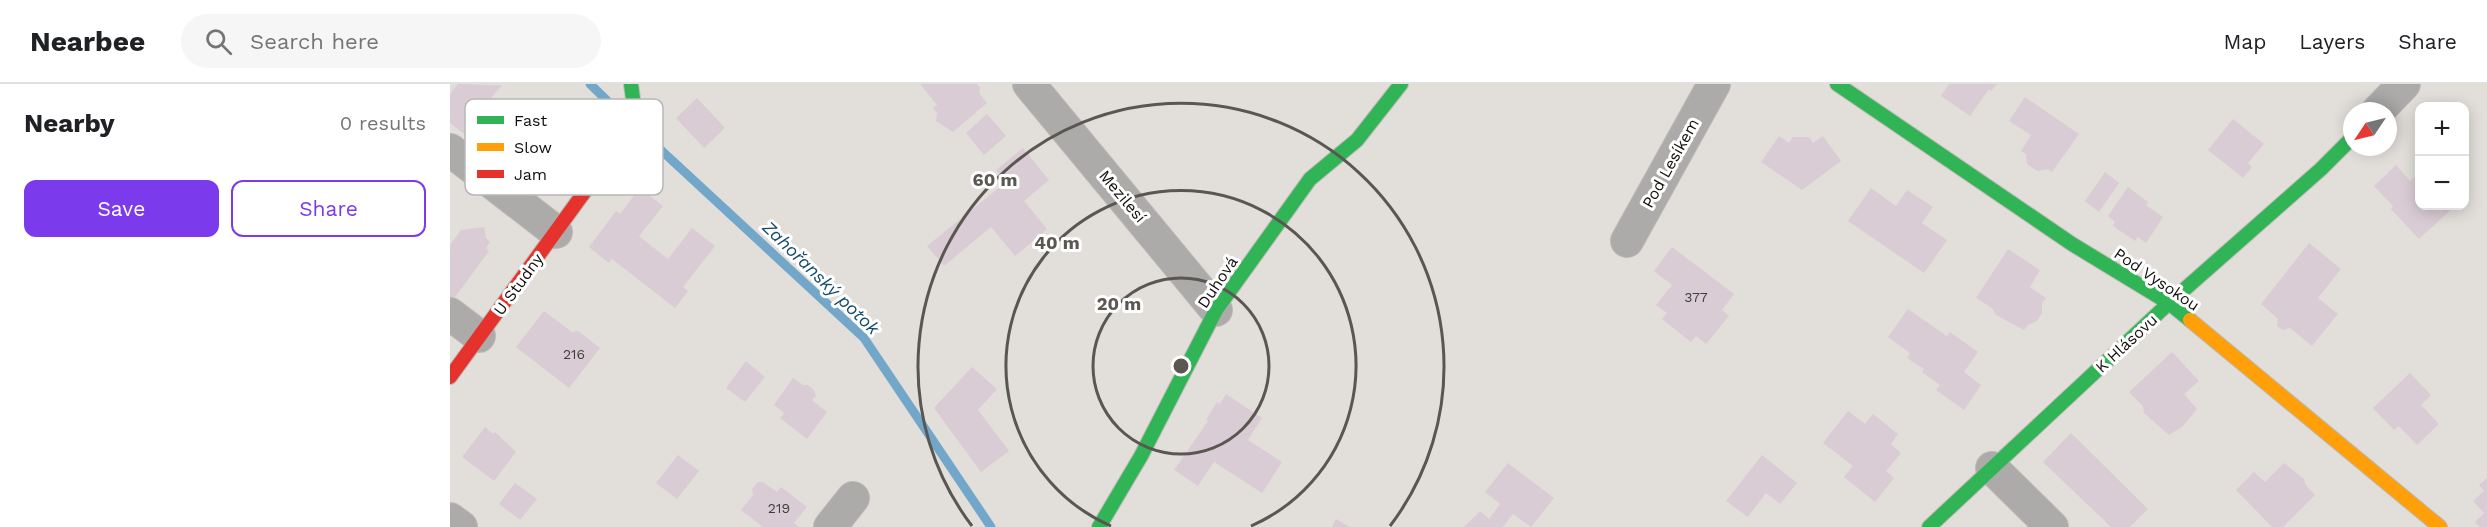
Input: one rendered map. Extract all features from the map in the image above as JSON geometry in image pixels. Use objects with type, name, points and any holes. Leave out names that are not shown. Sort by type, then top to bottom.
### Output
[{"type":"street","name":"U Studny","points":[[632,84],[634,99]]},
{"type":"street","name":"Mezilesí","points":[[1029,84],[1216,310]]},
{"type":"street","name":"Duhová","points":[[1099,527],[1141,456],[1216,310],[1310,179],[1357,140],[1401,84]]},
{"type":"street","name":"Pod Lesíkem","points":[[1627,241],[1714,84]]},
{"type":"street","name":"Pod Vysokou","points":[[1837,84],[2072,244],[2169,303],[2440,527]]},
{"type":"street","points":[[2387,102],[2404,84]]},
{"type":"street","name":"K Hlásovu","points":[[1929,527],[2169,303],[2343,147]]},
{"type":"street","points":[[450,150],[465,162]]},
{"type":"street","points":[[508,195],[556,232]]},
{"type":"street","name":"U Studny","points":[[450,377],[583,195]]},
{"type":"street","points":[[450,314],[479,336]]},
{"type":"street","points":[[1992,468],[2052,527]]},
{"type":"street","points":[[830,527],[853,498]]},
{"type":"street","points":[[450,519],[461,527]]},
{"type":"building","points":[[458,84],[502,85],[492,99],[465,99],[465,134],[450,123],[450,94]]},
{"type":"building","points":[[920,84],[977,84],[980,87],[979,93],[987,103],[953,132],[936,121],[937,113],[933,108],[937,105]]},
{"type":"building","points":[[1949,84],[1997,84],[1991,91],[1989,89],[1970,116],[1941,96]]},
{"type":"building","points":[[2025,97],[2079,134],[2052,172],[2048,169],[2037,171],[2027,164],[2026,154],[2021,151],[2031,135],[2009,121]]},
{"type":"building","points":[[697,98],[725,128],[704,148],[676,118]]},
{"type":"building","points":[[987,114],[1006,136],[984,155],[966,133]]},
{"type":"building","points":[[2233,119],[2264,144],[2248,163],[2252,167],[2243,178],[2208,150]]},
{"type":"building","points":[[1779,136],[1789,143],[1793,137],[1809,137],[1813,143],[1823,136],[1841,161],[1802,190],[1761,162]]},
{"type":"building","points":[[1023,148],[1049,180],[1024,201],[1047,229],[1015,256],[991,227],[944,266],[927,246],[1006,182],[996,170]]},
{"type":"building","points":[[2396,165],[2410,181],[2415,176],[2415,210],[2451,210],[2419,239],[2391,209],[2393,206],[2374,186]]},
{"type":"building","points":[[2105,172],[2119,183],[2099,212],[2085,201]]},
{"type":"building","points":[[2128,187],[2148,202],[2146,205],[2163,217],[2146,243],[2138,237],[2135,241],[2113,226],[2115,222],[2108,216]]},
{"type":"building","points":[[1871,188],[1896,206],[1907,190],[1933,207],[1922,223],[1947,240],[1924,273],[1848,221]]},
{"type":"building","points":[[635,195],[649,195],[663,206],[639,236],[668,259],[692,228],[715,246],[683,287],[688,291],[675,308],[612,259],[609,263],[589,247],[616,211],[620,214]]},
{"type":"building","points":[[484,227],[486,238],[490,242],[486,248],[489,251],[453,300],[450,297],[450,245],[461,230]]},
{"type":"building","points":[[2309,243],[2341,269],[2318,298],[2338,314],[2312,346],[2290,328],[2283,330],[2277,326],[2278,319],[2261,304]]},
{"type":"building","points":[[1672,247],[1734,294],[1722,310],[1729,316],[1706,344],[1696,336],[1691,342],[1662,319],[1667,313],[1656,305],[1672,285],[1654,271]]},
{"type":"building","points":[[2008,249],[2040,270],[2030,287],[2046,298],[2042,303],[2042,313],[2037,321],[2028,325],[2024,330],[1996,315],[1992,308],[1976,298]]},
{"type":"building","points":[[1908,309],[1947,336],[1950,332],[1978,352],[1964,372],[1981,385],[1964,410],[1936,390],[1940,385],[1922,372],[1924,369],[1907,358],[1910,353],[1888,337]]},
{"type":"building","points":[[544,311],[572,332],[578,331],[600,348],[569,388],[516,347]]},
{"type":"building","points":[[2172,352],[2199,381],[2184,394],[2197,409],[2182,427],[2169,435],[2144,413],[2143,406],[2129,392]]},
{"type":"building","points":[[746,361],[765,377],[745,402],[726,388]]},
{"type":"building","points":[[972,367],[997,389],[978,410],[1009,451],[981,472],[934,408]]},
{"type":"building","points":[[2410,373],[2431,395],[2421,405],[2439,424],[2417,445],[2399,426],[2394,430],[2373,408]]},
{"type":"building","points":[[793,378],[814,390],[816,396],[812,400],[827,412],[807,439],[780,418],[784,413],[774,405]]},
{"type":"building","points":[[1226,394],[1262,418],[1248,440],[1282,462],[1262,493],[1214,462],[1198,486],[1174,470],[1208,421],[1206,420],[1217,402],[1220,404]]},
{"type":"building","points":[[1848,411],[1865,424],[1873,414],[1898,434],[1891,444],[1901,453],[1886,471],[1894,478],[1875,502],[1844,477],[1853,466],[1823,443]]},
{"type":"building","points":[[485,427],[493,434],[495,432],[516,452],[494,481],[462,457]]},
{"type":"building","points":[[2071,433],[2148,509],[2130,527],[2111,527],[2043,462]]},
{"type":"building","points":[[678,455],[699,471],[677,499],[656,483]]},
{"type":"building","points":[[1762,455],[1797,483],[1780,504],[1766,493],[1748,517],[1726,501]]},
{"type":"building","points":[[1508,463],[1554,498],[1531,527],[1513,514],[1503,527],[1464,527],[1480,511],[1489,519],[1500,504],[1485,492]]},
{"type":"building","points":[[2284,463],[2304,479],[2315,495],[2283,527],[2272,527],[2236,490],[2254,472],[2265,482]]},
{"type":"building","points":[[2487,478],[2487,527],[2480,527],[2475,522],[2484,513],[2473,501],[2484,491],[2479,485]]},
{"type":"building","points":[[758,482],[763,482],[777,492],[781,487],[807,507],[794,523],[799,527],[763,527],[741,510],[753,495],[752,489]]},
{"type":"building","points":[[515,483],[537,499],[520,520],[499,504]]},
{"type":"building","points":[[1336,519],[1350,527],[1332,527]]},
{"type":"waterway","name":"Zahořanský potok","points":[[590,84],[605,99]]},
{"type":"waterway","name":"Zahořanský potok","points":[[663,152],[864,338],[991,527]]},
{"type":"traffic: fast","points":[[631,84],[633,99]]},
{"type":"traffic: fast","points":[[1099,527],[1141,456],[1216,310],[1310,179],[1357,140],[1401,84]]},
{"type":"traffic: fast","points":[[1837,84],[2072,244],[2169,303],[2190,320]]},
{"type":"traffic: fast","points":[[1929,527],[2169,303],[2343,147]]},
{"type":"traffic: slow","points":[[2190,320],[2440,527]]},
{"type":"traffic: jam","points":[[450,377],[582,195]]}]
